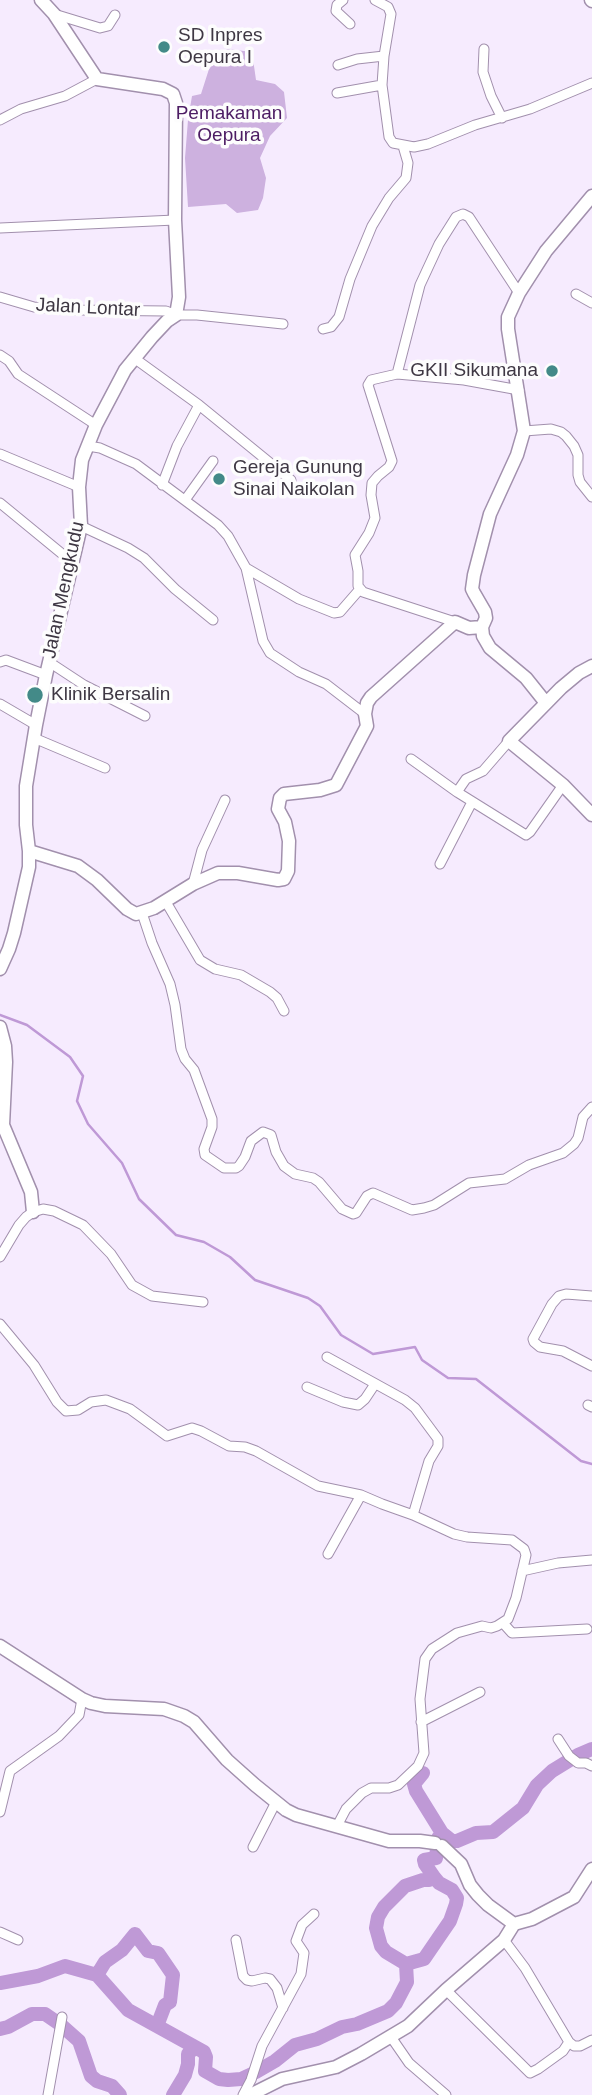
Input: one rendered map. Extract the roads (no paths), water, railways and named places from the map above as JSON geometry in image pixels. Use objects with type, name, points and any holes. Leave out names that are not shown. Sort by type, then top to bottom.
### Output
[{"type":"street","points":[[41,0],[54,14],[97,79]]},
{"type":"street","points":[[343,0],[336,10],[350,24]]},
{"type":"street","points":[[375,0],[388,7],[391,13],[382,85],[389,137],[393,143],[414,147],[428,144],[475,125],[542,104],[592,83]]},
{"type":"street","points":[[54,14],[100,28],[108,26],[115,15]]},
{"type":"street","points":[[484,49],[483,72],[502,118]]},
{"type":"street","points":[[338,65],[384,56]]},
{"type":"street","points":[[0,120],[21,109],[65,96],[97,79],[163,89],[173,94],[176,103],[175,220],[179,270],[176,316]]},
{"type":"street","points":[[337,93],[382,85]]},
{"type":"street","points":[[323,329],[331,327],[338,317],[372,226],[389,198],[406,178],[408,163],[403,146]]},
{"type":"street","points":[[545,703],[526,678],[490,648],[483,636],[485,612],[472,589],[489,514],[517,455],[524,431],[508,323],[511,310],[546,251],[590,202]]},
{"type":"street","points":[[397,374],[420,285],[439,244],[456,217],[463,214],[469,217],[519,293]]},
{"type":"street","points":[[0,228],[175,220]]},
{"type":"street","points":[[576,294],[592,303]]},
{"type":"street","name":"Jalan Lontar","points":[[0,297],[34,307],[166,312],[176,316],[197,314],[283,324]]},
{"type":"street","name":"Jalan Mengkudu","points":[[0,969],[14,933],[29,867],[26,786],[47,668],[82,526],[79,487],[82,460],[96,425],[125,370],[159,329],[176,316]]},
{"type":"street","points":[[0,355],[9,361],[18,374],[96,425]]},
{"type":"street","points":[[134,358],[199,405],[291,480]]},
{"type":"street","points":[[482,627],[470,628],[360,589],[355,555],[375,518],[372,483],[392,461],[368,385],[371,380],[397,374],[464,380],[519,390]]},
{"type":"street","points":[[162,485],[177,446],[199,405]]},
{"type":"street","points":[[524,431],[556,430],[566,436],[578,455],[580,482],[592,497]]},
{"type":"street","points":[[88,446],[100,448],[136,464],[218,526],[228,536],[246,568],[263,640],[270,653],[299,672],[332,688],[365,714]]},
{"type":"street","points":[[0,454],[79,487]]},
{"type":"street","points":[[185,500],[213,461]]},
{"type":"street","points":[[0,503],[72,562]]},
{"type":"street","points":[[82,526],[144,558],[175,589],[213,620]]},
{"type":"street","points":[[246,568],[299,599],[334,613],[340,612],[360,589]]},
{"type":"street","points":[[29,850],[78,866],[136,914],[166,902],[192,884],[227,872],[284,879],[288,871],[289,841],[285,822],[278,808],[280,797],[336,785],[367,726],[367,702],[455,622]]},
{"type":"street","points":[[0,662],[6,660],[47,668],[145,716]]},
{"type":"street","points":[[457,792],[466,779],[483,771],[545,703],[579,673],[592,666]]},
{"type":"street","points":[[0,704],[35,731],[105,768]]},
{"type":"street","points":[[509,741],[563,785],[592,815]]},
{"type":"street","points":[[411,759],[472,802],[526,835],[563,785]]},
{"type":"street","points":[[192,884],[202,850],[225,800]]},
{"type":"street","points":[[440,864],[472,802]]},
{"type":"street","points":[[166,902],[200,960],[215,969],[241,975],[270,992],[284,1011]]},
{"type":"street","points":[[142,913],[170,984],[181,1049],[194,1070],[212,1119],[204,1149],[205,1155],[224,1168],[239,1166],[251,1141],[263,1132],[271,1135],[284,1166],[295,1174],[319,1182],[342,1209],[356,1213],[367,1196],[373,1193],[412,1210],[425,1208],[469,1183],[505,1179],[529,1165],[563,1153],[578,1138],[583,1117],[592,1107]]},
{"type":"street","points":[[0,1027],[6,1062],[3,1125],[31,1192],[33,1212]]},
{"type":"street","points":[[0,1256],[19,1225],[33,1212],[54,1210],[83,1224],[111,1254],[132,1285],[152,1296],[203,1302]]},
{"type":"street","points":[[592,1296],[559,1296],[548,1310],[533,1339],[540,1347],[563,1351],[592,1366]]},
{"type":"street","points":[[0,1324],[34,1365],[57,1402],[66,1411],[78,1410],[91,1402],[106,1400],[130,1409],[167,1436],[192,1428],[229,1446],[256,1451],[318,1486],[361,1494],[454,1534],[512,1539],[519,1543],[526,1555],[508,1619],[491,1628],[482,1626],[457,1633],[432,1649],[425,1659],[420,1699],[424,1753],[418,1766],[398,1784],[371,1788],[362,1793],[346,1809],[337,1826]]},
{"type":"street","points":[[327,1357],[405,1400],[415,1408],[438,1439],[439,1446],[429,1461],[413,1515]]},
{"type":"street","points":[[307,1387],[343,1402],[358,1405],[375,1384]]},
{"type":"street","points":[[328,1554],[361,1494]]},
{"type":"street","points":[[522,1571],[558,1563],[592,1560]]},
{"type":"street","points":[[503,1623],[512,1633],[587,1629]]},
{"type":"street","points":[[0,1646],[82,1699],[106,1706],[163,1709],[184,1716],[194,1722],[227,1760],[255,1786],[296,1815],[389,1841],[420,1841],[439,1845],[461,1864],[470,1885],[478,1895],[514,1924]]},
{"type":"street","points":[[421,1722],[480,1692]]},
{"type":"street","points":[[0,1812],[10,1771],[60,1735],[79,1715],[82,1699]]},
{"type":"street","points":[[558,1739],[569,1756],[578,1763],[592,1765]]},
{"type":"street","points":[[253,1847],[276,1802]]},
{"type":"street","points":[[250,2095],[282,2079],[335,2067],[408,2026],[505,1940],[514,1924],[532,1919],[574,1897],[592,1869]]},
{"type":"street","points":[[243,2095],[262,2046],[303,1966],[304,1953],[296,1941],[306,1919],[314,1914]]},
{"type":"street","points":[[0,1932],[18,1940]]},
{"type":"street","points":[[236,1940],[243,1976],[252,1981],[270,1979],[277,1989],[283,2008]]},
{"type":"street","points":[[505,1940],[569,2042],[580,2046],[592,2040]]},
{"type":"street","points":[[446,1990],[530,2073],[563,2050],[569,2042]]},
{"type":"street","points":[[48,2095],[62,2017]]},
{"type":"street","points":[[391,2037],[409,2063],[446,2095]]},
{"type":"waterway","points":[[0,1015],[27,1025],[70,1057],[83,1076],[77,1101],[88,1124],[122,1163],[139,1199],[176,1235],[204,1242],[230,1257],[255,1280],[308,1298],[320,1306],[341,1335],[373,1354],[415,1347],[422,1360],[448,1378],[476,1379],[581,1461],[592,1464]]},
{"type":"waterway","points":[[434,1877],[452,1890],[457,1898],[456,1904],[450,1921],[424,1959],[406,1964],[381,1946],[376,1928],[378,1917],[405,1886],[434,1877],[424,1860],[436,1858],[440,1843],[438,1838],[442,1833],[452,1841],[457,1841],[476,1833],[493,1832],[523,1808],[537,1785],[552,1771],[592,1749]]},
{"type":"waterway","points":[[423,1773],[414,1784],[416,1791],[442,1833]]},
{"type":"waterway","points":[[97,1975],[105,1962],[122,1950],[135,1934],[148,1951],[158,1953],[173,1975],[170,2002],[165,2005],[157,2026]]},
{"type":"waterway","points":[[0,1983],[38,1976],[65,1966],[97,1975],[128,2010],[204,2052],[205,2071],[219,2079],[228,2080],[241,2079],[256,2072],[295,2045],[388,2011],[396,2003],[407,1982],[406,1964]]},
{"type":"waterway","points":[[0,2029],[32,2014],[45,2014],[79,2041],[91,2076],[112,2086],[120,2095]]},
{"type":"waterway","points":[[173,2095],[185,2075],[188,2054],[195,2047]]},
{"type":"place","name":"SD Inpres Oepura I","points":[[164,47]]},
{"type":"place","name":"GKII Sikumana","points":[[552,371]]},
{"type":"place","name":"Gereja Gunung Sinai Naikolan","points":[[219,479]]},
{"type":"place","name":"Klinik Bersalin","points":[[35,695]]},
{"type":"park label","name":"Pemakaman Oepura","points":[[229,125]]}]
